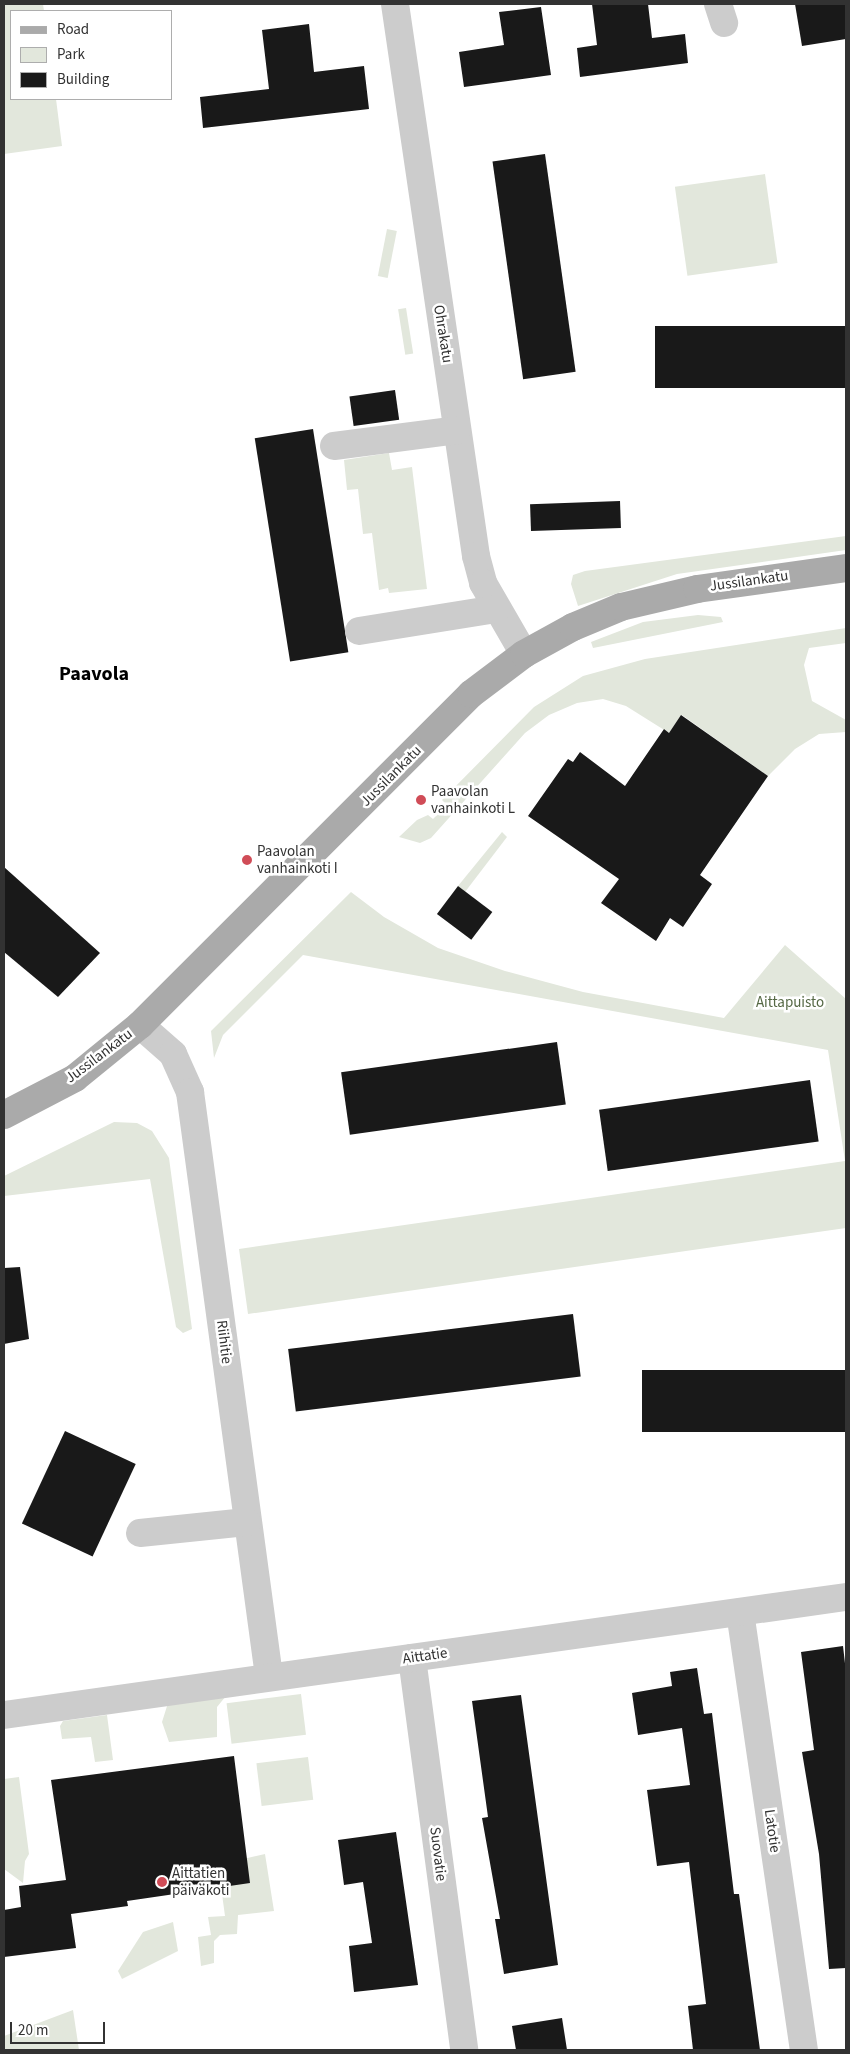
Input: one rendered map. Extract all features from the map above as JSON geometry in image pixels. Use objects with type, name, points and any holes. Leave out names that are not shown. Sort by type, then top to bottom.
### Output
[{"type":"main road","name":"Jussilankatu","points":[[4,1116],[75,1078],[140,1025],[471,694],[524,654],[600,615],[644,601],[697,589],[846,568]]},
{"type":"street","name":"Ohrakatu","points":[[395,4],[476,556],[483,584],[524,654]]},
{"type":"street","points":[[334,446],[458,430]]},
{"type":"street","points":[[359,631],[496,609]]},
{"type":"street","name":"Riihitie","points":[[140,1025],[174,1054],[190,1092],[246,1522],[269,1676]]},
{"type":"street","points":[[140,1533],[246,1522]]},
{"type":"street","name":"Aittatie","points":[[4,1715],[269,1676],[412,1658],[846,1597]]},
{"type":"street","name":"Latotie","points":[[740,1612],[804,2050]]},
{"type":"street","name":"Suovatie","points":[[412,1658],[464,2050]]},
{"type":"green space","points":[[4,4],[43,4],[44,10],[10,10],[10,100],[56,100],[62,146],[4,154]]},
{"type":"green space","points":[[765,174],[778,263],[687,276],[675,187]]},
{"type":"green space","points":[[387,229],[397,231],[388,278],[378,276]]},
{"type":"green space","points":[[406,308],[413,353],[405,355],[398,309]]},
{"type":"green space","points":[[389,453],[392,470],[412,467],[427,589],[389,593],[388,588],[379,590],[372,533],[363,534],[358,489],[347,490],[344,460]]},
{"type":"green space","points":[[846,536],[846,550],[677,574],[578,606],[571,584],[573,575],[585,571]]},
{"type":"green space","points":[[698,615],[721,617],[723,622],[593,648],[591,642],[643,622]]},
{"type":"green space","points":[[846,628],[846,643],[809,648],[804,665],[812,701],[846,720],[846,732],[819,734],[795,749],[768,776],[682,715],[669,733],[626,706],[603,699],[577,703],[549,715],[525,733],[431,838],[420,843],[399,837],[417,820],[428,815],[433,819],[447,805],[442,800],[534,707],[583,676],[645,659]]},
{"type":"green space","points":[[502,832],[507,837],[465,892],[458,886]]},
{"type":"green space","name":"Aittapuisto","points":[[351,892],[384,917],[438,948],[505,971],[583,992],[724,1018],[785,945],[846,999],[846,1228],[248,1314],[239,1249],[845,1161],[828,1050],[303,955],[223,1035],[214,1058],[211,1031]]},
{"type":"green space","points":[[114,1122],[137,1123],[152,1131],[169,1158],[192,1329],[183,1333],[176,1327],[150,1179],[4,1196],[4,1176]]},
{"type":"green space","points":[[301,1694],[306,1735],[232,1744],[227,1703]]},
{"type":"green space","points":[[226,1696],[217,1707],[217,1737],[169,1742],[162,1722],[168,1703]]},
{"type":"green space","points":[[107,1715],[113,1760],[95,1762],[91,1737],[62,1739],[60,1726],[63,1721]]},
{"type":"green space","points":[[308,1757],[313,1800],[262,1806],[256,1763]]},
{"type":"green space","points":[[19,1777],[29,1854],[25,1861],[23,1883],[4,1869],[4,1779]]},
{"type":"green space","points":[[265,1854],[274,1911],[238,1915],[237,1934],[220,1935],[214,1941],[214,1963],[201,1966],[198,1937],[211,1935],[208,1917],[225,1916],[218,1865]]},
{"type":"green space","points":[[173,1922],[178,1951],[122,1979],[118,1971],[143,1932]]},
{"type":"green space","points":[[73,2010],[79,2050],[4,2050],[4,2036]]},
{"type":"building","points":[[592,4],[648,4],[652,38],[685,34],[688,63],[580,77],[577,48],[597,45]]},
{"type":"building","points":[[795,4],[846,4],[846,39],[802,46]]},
{"type":"building","points":[[541,7],[551,75],[464,87],[459,52],[504,45],[499,12]]},
{"type":"building","points":[[309,24],[314,72],[364,66],[369,109],[203,128],[200,97],[269,89],[262,30]]},
{"type":"building","points":[[545,154],[576,372],[523,379],[493,161]]},
{"type":"building","points":[[655,326],[846,326],[846,388],[655,388]]},
{"type":"building","points":[[395,390],[399,420],[354,426],[349,396]]},
{"type":"building","points":[[313,429],[348,652],[290,661],[255,438]]},
{"type":"building","points":[[620,501],[621,528],[531,531],[530,504]]},
{"type":"building","points":[[681,715],[768,776],[700,875],[712,884],[683,927],[670,918],[656,941],[601,903],[619,879],[528,816],[568,759],[573,762],[580,752],[625,786],[664,729],[669,733]]},
{"type":"building","points":[[4,867],[100,953],[58,997],[4,952]]},
{"type":"building","points":[[458,886],[492,912],[471,940],[437,914]]},
{"type":"building","points":[[557,1042],[566,1104],[350,1135],[341,1072]]},
{"type":"building","points":[[810,1080],[819,1141],[608,1171],[599,1110]]},
{"type":"building","points":[[20,1267],[29,1339],[4,1344],[4,1268]]},
{"type":"building","points":[[573,1314],[581,1377],[296,1412],[288,1349]]},
{"type":"building","points":[[642,1370],[846,1370],[846,1432],[642,1432]]},
{"type":"building","points":[[65,1431],[136,1464],[93,1556],[22,1523]]},
{"type":"building","points":[[843,1646],[846,1672],[846,1968],[829,1969],[819,1854],[802,1752],[814,1750],[801,1652]]},
{"type":"building","points":[[697,1668],[704,1714],[712,1713],[734,1894],[739,1894],[760,2050],[693,2050],[688,2006],[706,2004],[689,1862],[657,1866],[647,1790],[690,1785],[682,1728],[638,1735],[632,1693],[672,1686],[670,1672]]},
{"type":"building","points":[[521,1695],[558,1965],[504,1974],[495,1919],[500,1919],[482,1818],[488,1817],[472,1701]]},
{"type":"building","points":[[234,1756],[250,1883],[127,1901],[128,1906],[71,1914],[76,1948],[4,1957],[4,1910],[21,1907],[19,1886],[66,1880],[51,1780]]},
{"type":"building","points":[[396,1832],[418,1985],[354,1992],[349,1946],[372,1943],[363,1882],[344,1885],[338,1840]]},
{"type":"building","points":[[562,2018],[567,2050],[516,2050],[512,2026]]},
{"type":"place","name":"Paavolan vanhainkoti L","points":[[421,800]]},
{"type":"place","name":"Paavolan vanhainkoti I","points":[[247,860]]},
{"type":"place","name":"Aittatien päiväkoti","points":[[162,1882]]},
{"type":"district","name":"Paavola","points":[[94,674]]}]
